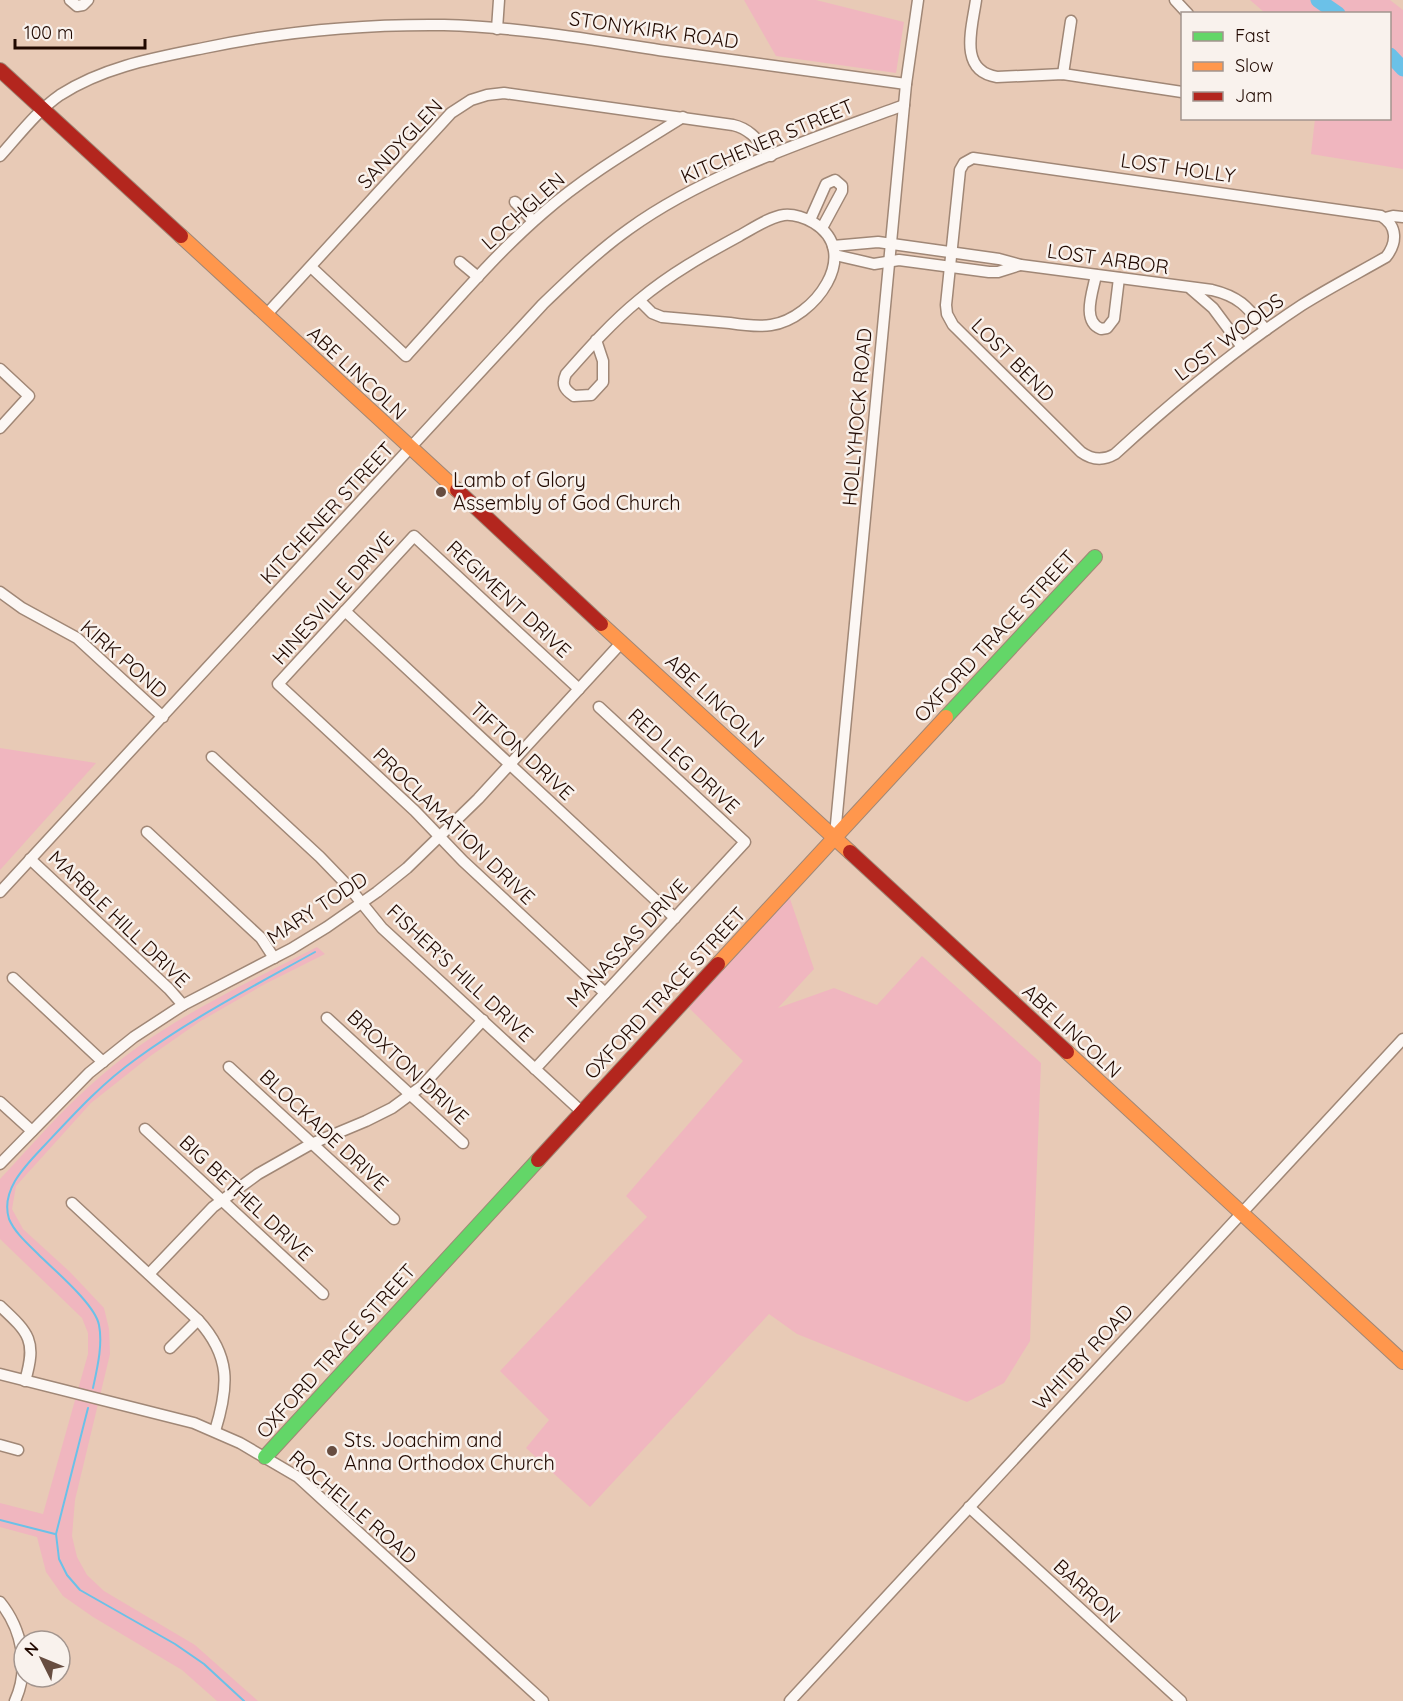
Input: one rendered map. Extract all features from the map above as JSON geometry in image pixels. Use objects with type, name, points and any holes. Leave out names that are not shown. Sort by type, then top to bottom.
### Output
[{"type":"street","points":[[69,0],[77,6],[83,5],[88,0]]},
{"type":"street","points":[[497,29],[499,0]]},
{"type":"street","name":"HOLLYHOCK ROAD","points":[[834,838],[906,84],[918,0]]},
{"type":"street","points":[[976,0],[970,42],[971,54],[974,64],[988,76],[1063,74],[1181,92]]},
{"type":"street","points":[[1175,0],[1186,12]]},
{"type":"street","points":[[1063,74],[1071,21]]},
{"type":"street","name":"STONYKIRK ROAD","points":[[0,156],[52,101],[77,86],[122,67],[151,58],[264,36],[308,30],[360,26],[446,25],[497,29],[566,36],[906,84]]},
{"type":"street","name":"ABE LINCOLN","points":[[0,70],[1403,1362]]},
{"type":"street","name":"SANDYGLEN","points":[[266,315],[445,119],[457,108],[471,100],[504,93],[741,127],[752,134],[771,156]]},
{"type":"street","name":"KITCHENER STREET","points":[[0,892],[543,304],[587,263],[628,229],[678,198],[746,166],[904,105]]},
{"type":"street","name":"LOCHGLEN","points":[[311,267],[406,356],[534,221],[583,181],[683,117]]},
{"type":"street","name":"LOST HOLLY","points":[[966,161],[981,158],[1385,218],[1403,217]]},
{"type":"street","name":"LOST BEND","points":[[966,161],[960,170],[946,304],[947,314],[953,325],[1081,452],[1094,458]]},
{"type":"street","points":[[810,220],[826,184],[835,180],[842,186],[842,191],[822,228]]},
{"type":"street","points":[[820,198],[834,206]]},
{"type":"street","points":[[516,202],[534,221]]},
{"type":"street","points":[[596,340],[603,361],[603,382],[591,395],[574,396],[564,386],[563,381],[566,374],[596,340],[639,300],[698,259],[770,219],[783,215],[810,220],[822,228],[834,251],[832,273],[819,297],[808,308],[790,319],[772,325],[662,317],[652,313],[639,300]]},
{"type":"street","name":"LOST WOODS","points":[[1094,458],[1106,458],[1115,454],[1162,410],[1242,347],[1304,304],[1397,249],[1394,233],[1385,218]]},
{"type":"street","name":"LOST ARBOR","points":[[834,251],[855,243],[870,241],[999,259],[1021,265],[1220,292],[1238,299],[1247,306],[1266,330]]},
{"type":"street","points":[[854,258],[855,243]]},
{"type":"street","name":"LOST ARBOR","points":[[834,251],[874,264],[899,260],[950,268],[998,272],[1021,265]]},
{"type":"street","points":[[460,262],[478,278]]},
{"type":"street","points":[[1096,275],[1089,316],[1092,323],[1101,329],[1107,328],[1114,319],[1119,278]]},
{"type":"street","name":"LOST ARBOR","points":[[1191,289],[1213,308],[1242,347]]},
{"type":"street","points":[[0,369],[29,396],[0,428]]},
{"type":"street","name":"HINESVILLE DRIVE","points":[[278,684],[414,536]]},
{"type":"street","name":"REGIMENT DRIVE","points":[[414,536],[579,689]]},
{"type":"street","name":"OXFORD TRACE STREET","points":[[265,1457],[1095,557]]},
{"type":"street","name":"KIRK POND","points":[[0,592],[22,608],[76,638],[163,717]]},
{"type":"street","name":"TIFTON DRIVE","points":[[345,611],[675,918]]},
{"type":"street","name":"MARY TODD","points":[[0,1164],[103,1062],[134,1037],[183,1005],[274,958],[327,927],[407,868],[440,838],[622,642]]},
{"type":"street","name":"PROCLAMATION DRIVE","points":[[278,684],[605,993]]},
{"type":"street","name":"RED LEG DRIVE","points":[[599,707],[745,842]]},
{"type":"street","name":"FISHER'S HILL DRIVE","points":[[212,757],[320,857],[382,928],[582,1112]]},
{"type":"street","points":[[147,832],[261,938],[274,958]]},
{"type":"street","name":"MANASSAS DRIVE","points":[[535,1069],[745,842]]},
{"type":"street","name":"MARBLE HILL DRIVE","points":[[30,860],[169,989],[183,1005]]},
{"type":"street","points":[[13,978],[103,1062]]},
{"type":"street","name":"BROXTON DRIVE","points":[[327,1018],[464,1143]]},
{"type":"street","points":[[149,1274],[222,1200],[258,1174],[311,1144],[392,1108],[411,1094],[427,1081],[483,1020]]},
{"type":"street","name":"WHITBY ROAD","points":[[790,1701],[1403,1039]]},
{"type":"street","name":"BLOCKADE DRIVE","points":[[229,1067],[394,1219]]},
{"type":"street","points":[[0,1102],[32,1131]]},
{"type":"street","name":"BIG BETHEL DRIVE","points":[[145,1129],[323,1294]]},
{"type":"street","points":[[72,1203],[198,1320],[216,1341],[224,1364],[225,1388],[215,1431]]},
{"type":"street","points":[[0,1306],[18,1323],[29,1341],[31,1359],[25,1381]]},
{"type":"street","points":[[170,1348],[198,1320]]},
{"type":"street","name":"ROCHELLE ROAD","points":[[0,1374],[194,1423],[215,1431],[265,1457],[298,1477],[543,1701]]},
{"type":"street","points":[[0,1445],[18,1450]]},
{"type":"street","name":"BARRON","points":[[969,1507],[1180,1701]]},
{"type":"street","points":[[0,1602],[11,1615],[21,1645],[22,1678],[15,1701]]},
{"type":"shaded area","points":[[744,0],[816,0],[904,22],[896,73],[776,56]]},
{"type":"shaded area","points":[[1250,0],[1390,0],[1403,10],[1403,169],[1311,154],[1315,120],[1391,120],[1391,12],[1264,12]]},
{"type":"shaded area","points":[[0,748],[96,763],[0,870]]},
{"type":"shaded area","points":[[789,896],[814,969],[778,1008],[834,988],[877,1005],[922,956],[1041,1063],[1030,1341],[1004,1383],[967,1402],[797,1334],[769,1314],[590,1507],[526,1448],[549,1420],[500,1371],[647,1217],[626,1196],[743,1061],[688,1007]]},
{"type":"shaded area","points":[[317,947],[325,954],[265,984],[199,1022],[149,1057],[91,1103],[16,1186],[12,1209],[23,1229],[70,1272],[104,1308],[109,1329],[110,1354],[75,1500],[72,1536],[77,1557],[87,1575],[104,1591],[195,1645],[258,1701],[217,1701],[182,1670],[93,1617],[63,1596],[46,1572],[37,1537],[0,1527],[0,1503],[43,1514],[88,1354],[88,1333],[82,1318],[0,1239],[0,1179],[75,1099],[127,1055],[179,1020]]},
{"type":"waterway","points":[[1318,0],[1335,12]]},
{"type":"waterway","points":[[1391,56],[1403,69]]},
{"type":"waterway","points":[[93,1388],[100,1341],[96,1317],[73,1288],[15,1229],[9,1219],[7,1208],[11,1188],[37,1153],[88,1100],[123,1069],[201,1016],[315,952]]},
{"type":"waterway","points":[[88,1408],[56,1534],[59,1559],[67,1575],[80,1590],[175,1644],[204,1664],[244,1701]]},
{"type":"waterway","points":[[0,1520],[55,1534]]},
{"type":"traffic: fast","points":[[946,717],[1095,557]]},
{"type":"traffic: fast","points":[[265,1457],[538,1160]]},
{"type":"traffic: slow","points":[[181,236],[457,490]]},
{"type":"traffic: slow","points":[[601,624],[850,852]]},
{"type":"traffic: slow","points":[[718,964],[946,717]]},
{"type":"traffic: slow","points":[[1067,1052],[1403,1362]]},
{"type":"traffic: jam","points":[[0,70],[181,236]]},
{"type":"traffic: jam","points":[[457,490],[601,624]]},
{"type":"traffic: jam","points":[[850,852],[1067,1052]]},
{"type":"traffic: jam","points":[[538,1160],[718,964]]},
{"type":"place","name":"Lamb of Glory Assembly of God Church","points":[[441,492]]},
{"type":"place","name":"Sts. Joachim and Anna Orthodox Church","points":[[332,1451]]}]
